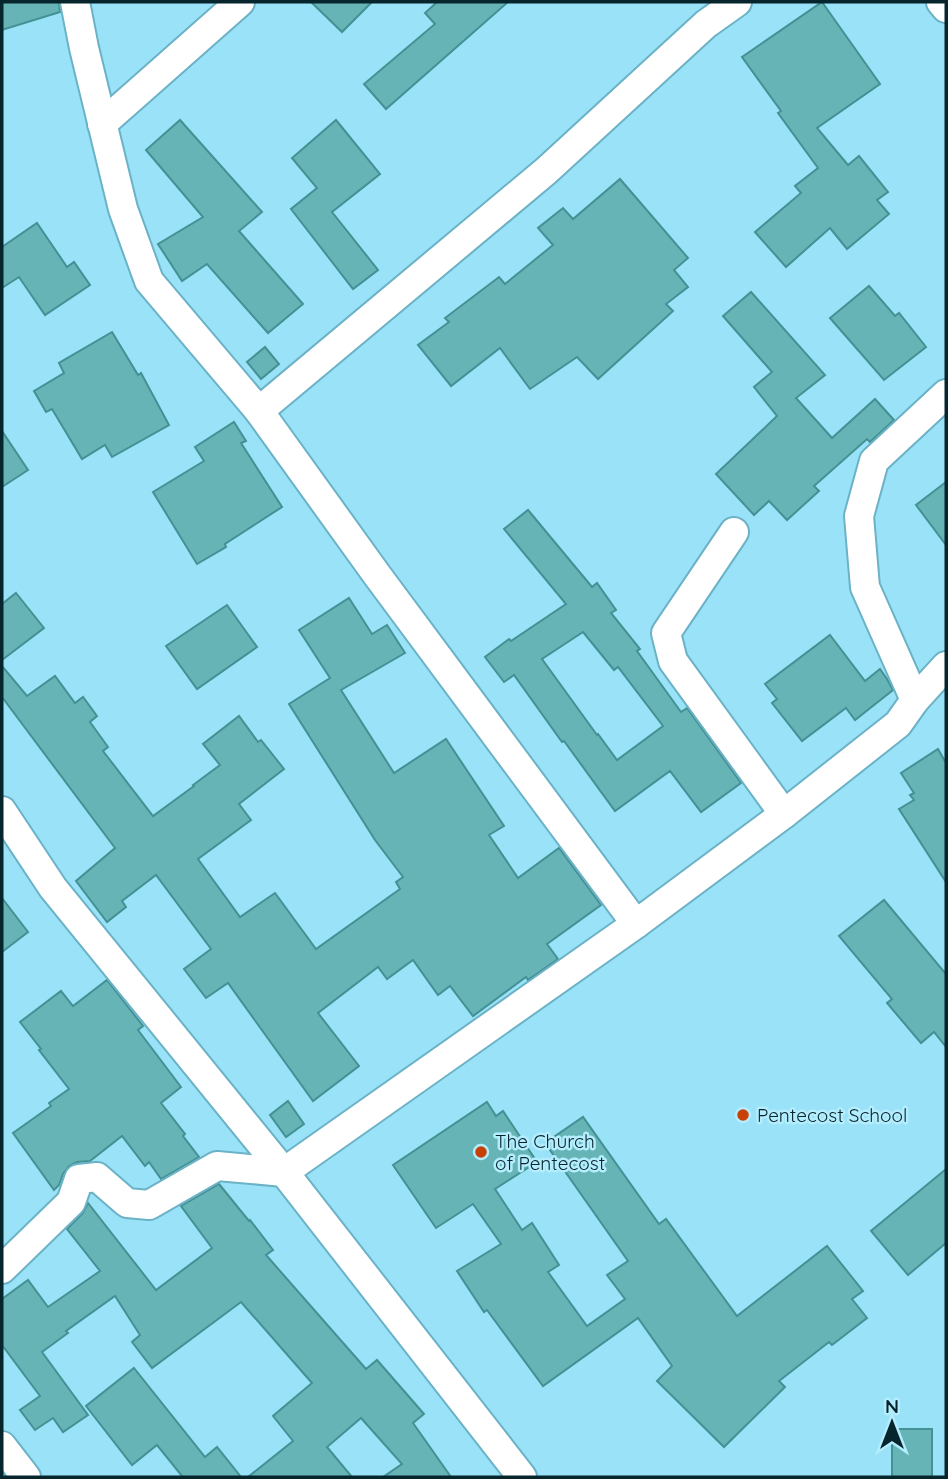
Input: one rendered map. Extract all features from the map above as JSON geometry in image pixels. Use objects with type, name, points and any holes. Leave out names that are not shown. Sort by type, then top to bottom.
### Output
[{"type":"street","points":[[75,2],[123,209],[149,281],[259,411],[636,924]]},
{"type":"street","points":[[102,124],[240,2]]},
{"type":"street","points":[[259,411],[546,171],[706,24],[737,2]]},
{"type":"street","points":[[942,2],[946,8]]},
{"type":"street","points":[[915,700],[864,587],[859,516],[874,461],[946,394]]},
{"type":"street","points":[[734,532],[666,633],[673,661],[784,814]]},
{"type":"street","points":[[2,1269],[71,1202],[79,1178],[97,1177],[127,1203],[149,1205],[217,1166],[284,1172],[636,924],[784,814],[898,724],[915,700],[946,666]]},
{"type":"street","points":[[2,811],[53,888],[284,1172],[522,1477]]},
{"type":"street","points":[[2,1446],[26,1477]]},
{"type":"building","points":[[2,2],[59,2],[60,12],[2,30]]},
{"type":"building","points":[[311,2],[372,2],[342,32]]},
{"type":"building","points":[[437,2],[508,2],[386,109],[364,84],[435,24],[425,13]]},
{"type":"building","points":[[822,2],[880,84],[817,128],[848,165],[859,156],[888,192],[877,200],[889,214],[847,249],[830,228],[786,267],[755,232],[801,193],[795,186],[818,168],[742,57]]},
{"type":"building","points":[[180,120],[262,212],[239,231],[303,304],[268,333],[207,264],[182,281],[158,244],[203,217],[146,150]]},
{"type":"building","points":[[336,120],[380,174],[332,212],[378,270],[353,289],[291,209],[317,188],[292,158]]},
{"type":"building","points":[[620,179],[688,258],[674,270],[688,287],[666,304],[673,311],[598,379],[577,357],[530,389],[500,348],[451,386],[418,345],[449,322],[445,318],[499,277],[505,284],[553,245],[538,228],[563,208],[573,219]]},
{"type":"building","points":[[37,223],[67,267],[74,262],[90,285],[45,315],[19,277],[2,288],[2,247]]},
{"type":"building","points":[[869,286],[895,316],[899,313],[926,347],[884,380],[830,318]]},
{"type":"building","points":[[751,292],[825,375],[796,398],[832,438],[875,399],[894,420],[870,442],[867,439],[814,486],[819,491],[787,520],[769,501],[754,515],[716,474],[777,416],[754,387],[772,372],[723,316]]},
{"type":"building","points":[[112,332],[138,375],[141,373],[169,425],[112,457],[105,445],[82,459],[52,409],[46,412],[34,391],[64,373],[59,363]]},
{"type":"building","points":[[265,347],[279,364],[261,379],[247,362]]},
{"type":"building","points":[[234,422],[246,441],[241,443],[282,507],[197,564],[153,492],[204,461],[195,447]]},
{"type":"building","points":[[2,431],[28,470],[2,487]]},
{"type":"building","points":[[946,482],[946,545],[916,505]]},
{"type":"building","points":[[528,510],[592,587],[597,583],[616,610],[611,613],[640,649],[637,651],[681,712],[687,708],[741,783],[701,812],[670,771],[615,811],[514,675],[504,682],[485,657],[566,604],[504,529]],"holes":[[[583,632],[614,670],[618,667],[663,726],[617,760],[542,659]]]},
{"type":"building","points":[[16,593],[44,628],[2,660],[2,604]]},
{"type":"building","points":[[349,598],[372,634],[387,625],[405,653],[341,690],[394,773],[446,739],[504,826],[489,835],[518,878],[559,848],[601,905],[547,944],[558,959],[528,980],[526,977],[473,1016],[450,986],[438,995],[413,960],[387,979],[378,967],[318,1013],[359,1066],[313,1101],[228,983],[206,998],[184,969],[211,949],[156,875],[122,901],[126,907],[107,922],[76,881],[115,848],[2,697],[2,666],[27,696],[55,676],[75,703],[83,697],[97,716],[90,722],[108,747],[103,751],[153,816],[220,765],[203,744],[239,716],[258,742],[261,740],[284,769],[239,804],[251,820],[198,859],[240,917],[275,893],[316,949],[400,889],[396,882],[403,877],[375,840],[289,704],[330,678],[299,630]]},
{"type":"building","points":[[227,605],[257,647],[197,689],[166,646]]},
{"type":"building","points":[[830,635],[865,681],[880,669],[893,690],[855,720],[846,708],[802,741],[772,703],[777,699],[765,684]]},
{"type":"building","points":[[938,749],[946,763],[946,882],[899,809],[914,800],[910,795],[914,793],[901,773]]},
{"type":"building","points":[[2,898],[28,932],[2,952]]},
{"type":"building","points":[[884,900],[946,974],[946,1047],[934,1032],[921,1043],[887,1003],[892,999],[839,936]]},
{"type":"building","points":[[107,980],[143,1026],[138,1030],[181,1087],[161,1103],[199,1157],[161,1179],[149,1162],[145,1166],[122,1136],[90,1161],[69,1166],[54,1190],[13,1133],[51,1106],[49,1103],[69,1089],[20,1022],[61,991],[73,1006]]},
{"type":"building","points":[[288,1101],[304,1124],[286,1137],[270,1115]]},
{"type":"building","points":[[487,1102],[496,1116],[503,1111],[537,1162],[495,1189],[522,1230],[532,1223],[559,1265],[548,1272],[587,1326],[625,1299],[607,1275],[628,1261],[545,1143],[583,1117],[659,1224],[666,1219],[737,1316],[827,1246],[863,1291],[852,1299],[867,1318],[832,1345],[829,1342],[779,1381],[785,1387],[724,1447],[657,1381],[672,1366],[638,1318],[543,1386],[487,1310],[484,1312],[457,1271],[501,1244],[473,1204],[436,1228],[393,1165]]},
{"type":"building","points":[[946,1169],[946,1243],[908,1275],[871,1231]]},
{"type":"building","points":[[219,1184],[273,1250],[266,1255],[366,1369],[377,1360],[424,1414],[413,1423],[451,1477],[383,1477],[402,1464],[361,1418],[327,1447],[352,1477],[248,1477],[293,1441],[273,1416],[312,1383],[241,1302],[152,1368],[132,1342],[140,1335],[115,1296],[42,1352],[88,1415],[63,1432],[53,1418],[35,1430],[20,1410],[40,1396],[2,1345],[2,1299],[28,1280],[48,1307],[100,1271],[67,1229],[83,1213],[88,1203],[156,1290],[212,1248],[181,1206]]},
{"type":"building","points":[[134,1368],[205,1457],[217,1447],[241,1477],[180,1477],[182,1476],[157,1445],[132,1465],[86,1406]]},
{"type":"building","points":[[892,1429],[932,1429],[932,1477],[892,1477]]},
{"type":"place","name":"Pentecost School","points":[[743,1115]]},
{"type":"place","name":"The Church of Pentecost","points":[[481,1152]]}]
